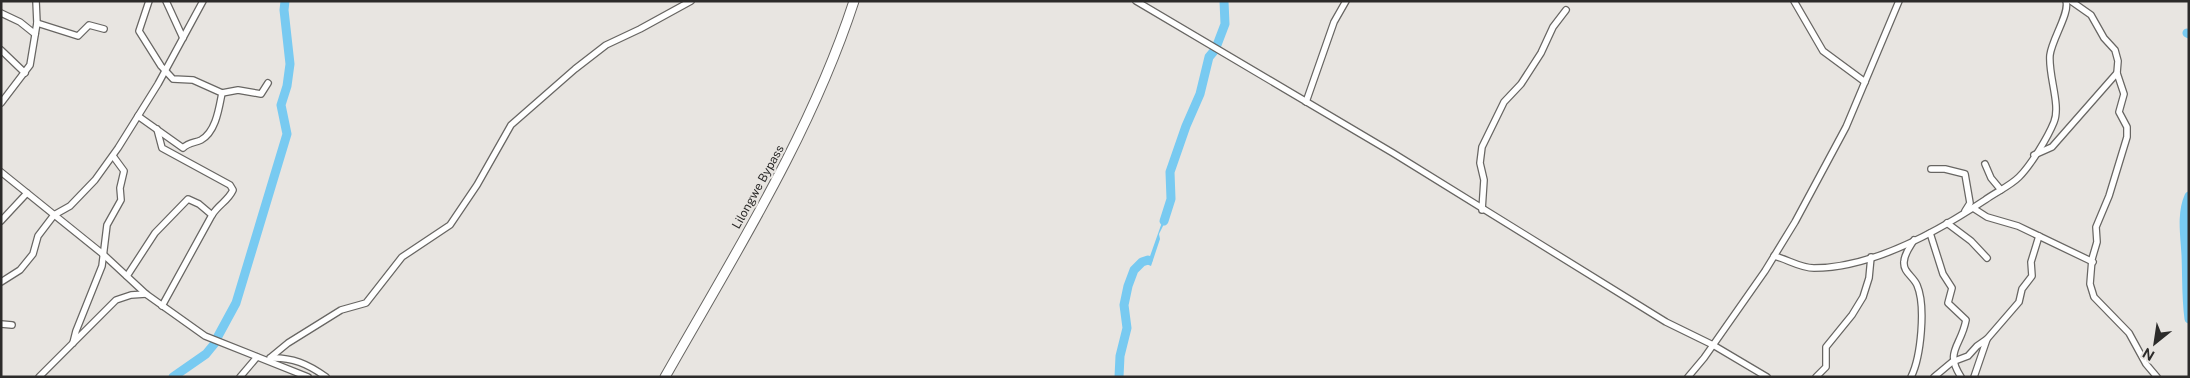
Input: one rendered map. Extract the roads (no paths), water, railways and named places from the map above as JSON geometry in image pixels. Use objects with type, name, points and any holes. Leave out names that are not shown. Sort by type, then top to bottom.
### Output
[{"type":"main road","name":"Lilongwe Bypass","points":[[665,377],[786,166],[824,82],[854,1]]},
{"type":"street","points":[[1,104],[30,65],[37,23],[36,1]]},
{"type":"street","points":[[149,1],[139,31],[165,71],[173,78],[193,80],[222,93],[238,90],[261,94],[268,83]]},
{"type":"street","points":[[166,1],[183,38]]},
{"type":"street","points":[[1,282],[20,270],[33,254],[38,236],[54,215],[81,196],[113,156],[165,71],[204,1]]},
{"type":"street","points":[[271,358],[288,343],[341,310],[366,303],[402,257],[450,225],[477,186],[511,125],[575,69],[606,45],[691,1]]},
{"type":"street","points":[[1136,1],[1306,102],[1666,322],[1713,345],[1767,377]]},
{"type":"street","points":[[1306,102],[1334,22],[1346,1]]},
{"type":"street","points":[[1794,1],[1823,51],[1864,82]]},
{"type":"street","points":[[1688,377],[1713,345],[1774,256],[1842,134],[1899,1]]},
{"type":"street","points":[[1774,256],[1804,267],[1816,268],[1858,262],[1930,233],[1962,214],[1972,205],[1984,201],[2019,177],[2055,120],[2056,104],[2052,93],[2050,60],[2054,38],[2067,11],[2066,1]]},
{"type":"street","points":[[2071,1],[2091,15],[2104,38],[2115,50],[2118,61],[2117,73],[2124,94],[2119,112],[2127,127],[2127,137],[2109,196],[2096,227],[2097,242],[2090,284],[2092,294],[2129,333],[2146,364],[2158,377]]},
{"type":"street","points":[[1482,210],[1484,180],[1480,163],[1482,147],[1504,102],[1520,84],[1541,53],[1553,27],[1566,10]]},
{"type":"street","points":[[1,13],[20,22],[35,34]]},
{"type":"street","points":[[37,23],[78,36],[89,25],[104,29]]},
{"type":"street","points":[[1,50],[25,74]]},
{"type":"street","points":[[2034,155],[2052,148],[2117,73]]},
{"type":"street","points":[[138,116],[181,148],[201,140],[212,129],[222,93]]},
{"type":"street","points":[[157,130],[162,148],[230,186],[233,190],[230,196],[219,204],[212,215],[162,306]]},
{"type":"street","points":[[74,343],[76,332],[102,266],[107,225],[121,200],[120,188],[124,179],[124,170],[113,156]]},
{"type":"street","points":[[1985,164],[1991,178],[2001,190]]},
{"type":"street","points":[[1931,169],[1945,169],[1965,174],[1972,205],[1987,217],[2018,226],[2093,262]]},
{"type":"street","points":[[1,172],[104,255],[146,294],[205,336],[308,377]]},
{"type":"street","points":[[1,221],[27,193]]},
{"type":"street","points":[[126,276],[155,233],[188,199],[199,204],[212,215]]},
{"type":"street","points":[[1947,223],[1970,241],[1987,258]]},
{"type":"street","points":[[1930,233],[1943,274],[1952,288],[1948,303],[1966,320],[1952,362]]},
{"type":"street","points":[[1934,377],[1952,362],[1968,356],[1987,339],[2019,302],[2022,289],[2032,276],[2031,262],[2040,236]]},
{"type":"street","points":[[1911,377],[1918,360],[1922,324],[1917,286],[1905,268],[1904,260],[1914,240]]},
{"type":"street","points":[[1816,377],[1826,367],[1826,347],[1828,342],[1852,315],[1865,292],[1870,258]]},
{"type":"street","points":[[39,377],[116,300],[131,295],[146,294]]},
{"type":"street","points":[[1,324],[12,325]]},
{"type":"street","points":[[1974,377],[1987,339]]},
{"type":"street","points":[[240,377],[260,358],[271,358],[298,360],[326,377]]},
{"type":"street","points":[[1952,362],[1962,377]]},
{"type":"water","points":[[1166,211],[1168,216],[1159,234],[1160,239],[1151,266],[1144,263],[1137,268],[1142,261],[1149,259]]},
{"type":"waterway","points":[[217,338],[236,303],[287,134],[281,105],[287,86],[290,64],[284,10],[285,1]]},
{"type":"waterway","points":[[1217,45],[1225,24],[1224,1]]},
{"type":"waterway","points":[[1164,221],[1171,199],[1170,172],[1186,126],[1200,94],[1209,57],[1214,51]]},
{"type":"waterway","points":[[2189,196],[2185,210],[2184,225],[2189,319]]},
{"type":"waterway","points":[[1119,377],[1120,356],[1127,328],[1124,305],[1128,286],[1134,270],[1142,262],[1148,260]]},
{"type":"waterway","points":[[173,377],[206,354],[215,343]]}]
